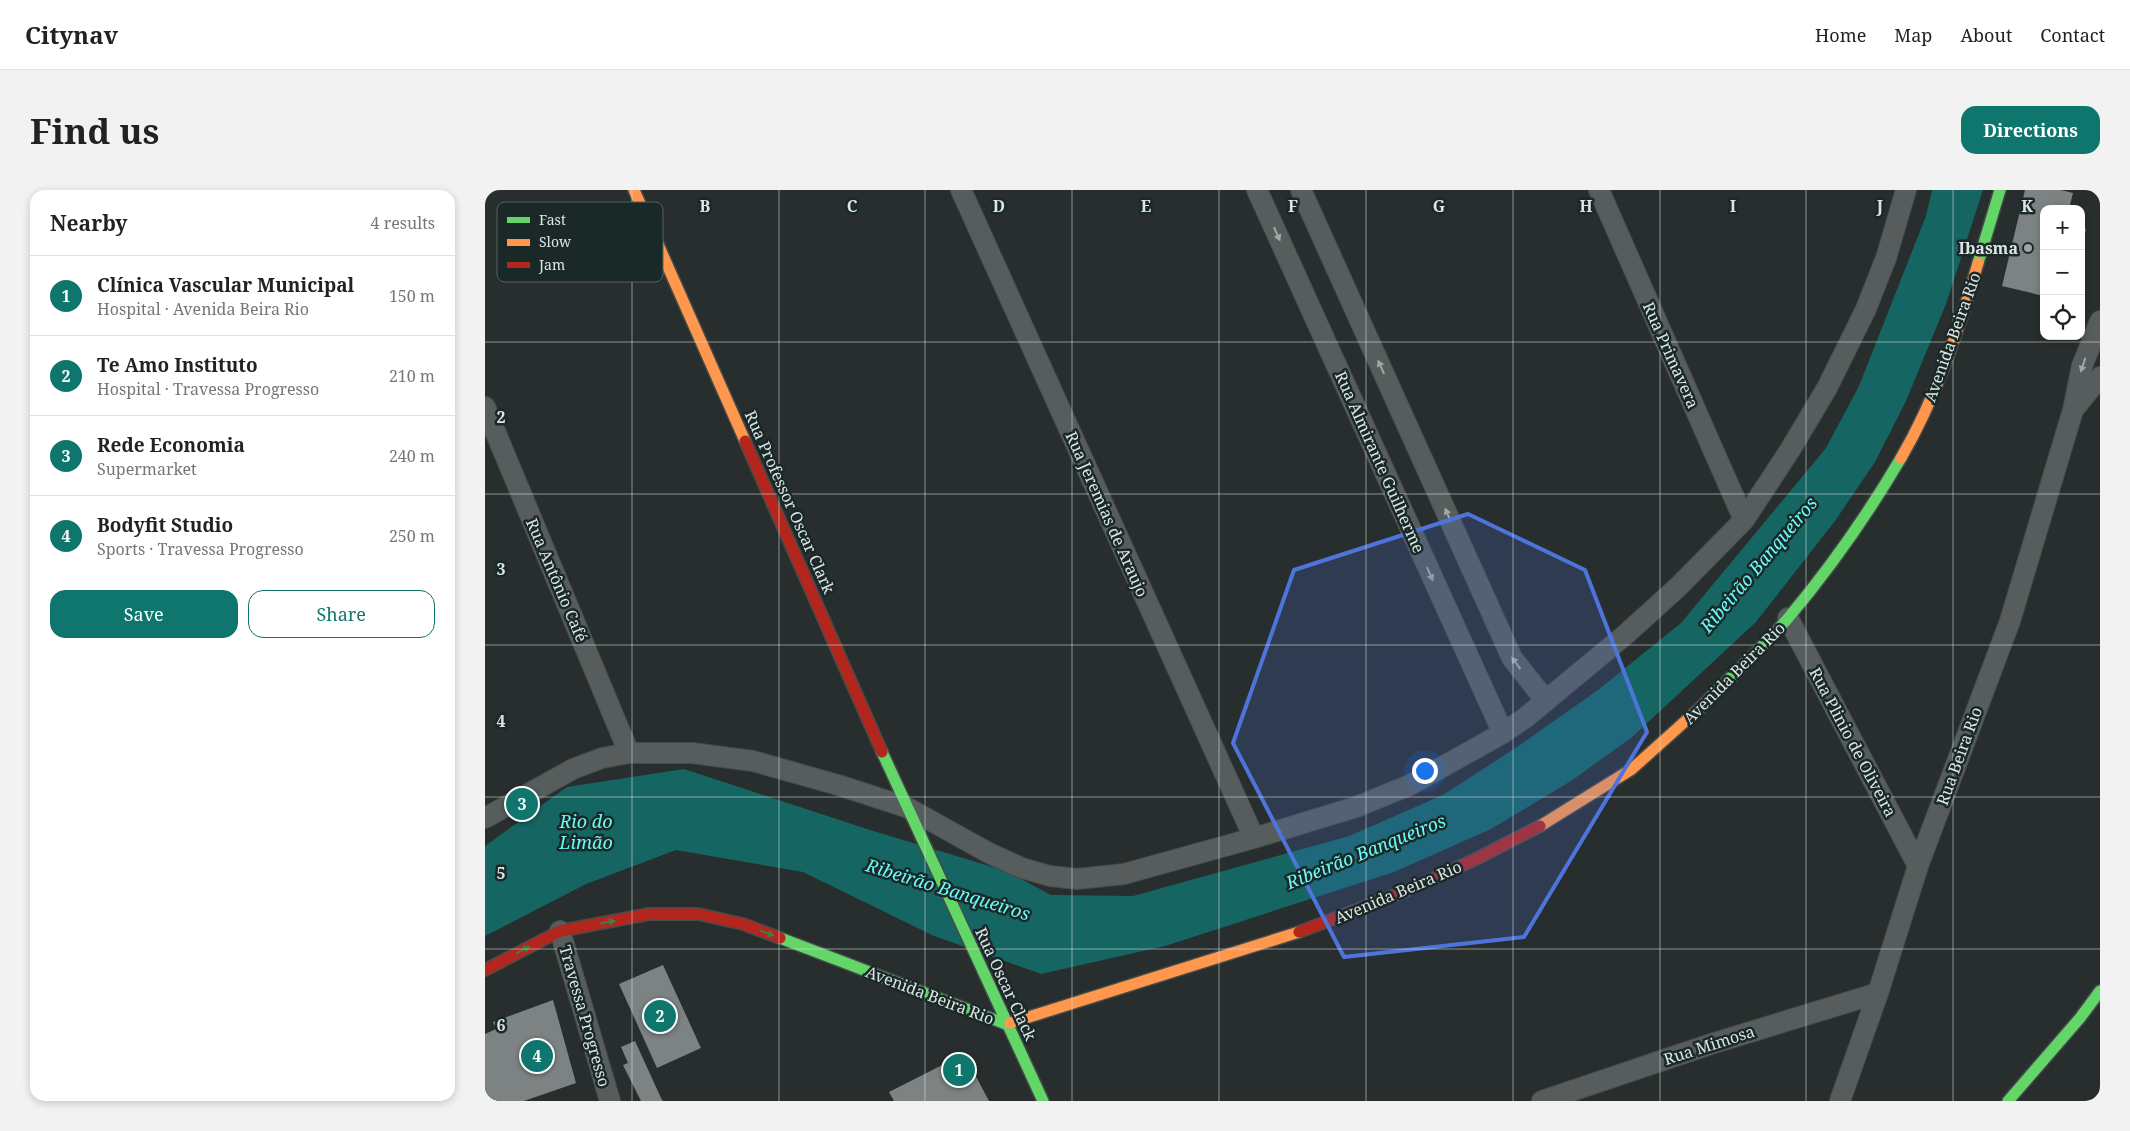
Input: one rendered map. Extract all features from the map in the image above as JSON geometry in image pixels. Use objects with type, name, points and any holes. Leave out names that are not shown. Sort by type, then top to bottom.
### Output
[{"type":"street","name":"Rua Professor Oscar Clark","points":[[635,190],[640,202]]},
{"type":"street","name":"Rua Jeremias de Araujo","points":[[961,190],[1254,838]]},
{"type":"street","name":"Rua Almirante Guilherme","points":[[1257,190],[1503,733]]},
{"type":"street","points":[[1301,190],[1512,658],[1546,701]]},
{"type":"street","name":"Rua Primavera","points":[[1599,190],[1744,520]]},
{"type":"street","name":"Avenida Beira Rio","points":[[485,970],[561,931],[649,914],[698,914],[743,924],[1006,1024],[1291,935],[1405,891],[1478,858],[1555,818],[1631,768],[1687,722],[1788,618],[1838,555],[1906,449],[1936,386],[1967,301],[2000,190]]},
{"type":"street","points":[[485,818],[573,769],[602,758],[629,753],[692,753],[753,761],[906,807],[989,853],[1021,868],[1051,876],[1077,879],[1124,874],[1254,838],[1356,808],[1410,785],[1503,733],[1546,701],[1645,617],[1744,520],[1790,450],[1827,388],[1869,301],[1886,258],[1904,192]]},
{"type":"street","name":"Rua Professor Oscar Clark","points":[[663,254],[916,827]]},
{"type":"street","name":"Rua Beira Rio","points":[[1840,1101],[1878,993],[1918,866],[2010,621],[2073,410],[2082,366],[2100,321]]},
{"type":"street","name":"Rua Beira Rio","points":[[2073,410],[2100,378]]},
{"type":"street","name":"Rua Antônio Café","points":[[485,407],[629,753]]},
{"type":"street","name":"Rua Plinio de Oliveira","points":[[1788,618],[1918,866]]},
{"type":"street","name":"Rua Oscar Clack","points":[[916,827],[1043,1101]]},
{"type":"street","name":"Travessa Progresso","points":[[561,931],[610,1101]]},
{"type":"street","points":[[2008,1101],[2080,1018],[2100,991]]},
{"type":"street","name":"Rua Mimosa","points":[[1541,1101],[1711,1044],[1878,993]]},
{"type":"highlighted area","points":[[1468,514],[1585,570],[1647,732],[1524,937],[1344,957],[1233,743],[1294,570]]},
{"type":"water","name":"Rio do Limão","points":[[1932,190],[1983,190],[1946,304],[1906,401],[1875,462],[1835,521],[1756,622],[1631,738],[1571,781],[1491,829],[1394,872],[1165,946],[1041,974],[934,936],[803,872],[676,850],[586,884],[485,936],[485,846],[567,787],[684,769],[870,830],[1006,871],[1051,895],[1133,896],[1349,836],[1443,795],[1517,747],[1598,690],[1681,623],[1826,448],[1859,386],[1926,216]]},
{"type":"building","name":"Ibasma","points":[[2025,190],[2061,190],[2073,193],[2070,205],[2040,205],[2040,295],[2002,286]]},
{"type":"building","points":[[663,965],[701,1048],[657,1068],[619,984]]},
{"type":"building","points":[[553,1000],[576,1083],[524,1101],[485,1101],[485,1034],[496,1029],[493,1022]]},
{"type":"building","points":[[635,1041],[663,1101],[641,1101],[623,1065],[628,1063],[621,1047]]},
{"type":"building","points":[[964,1054],[989,1101],[894,1101],[889,1092]]},
{"type":"traffic: fast","points":[[1978,263],[2000,190]]},
{"type":"traffic: fast","points":[[1701,707],[1768,640],[1805,598],[1848,540],[1901,458]]},
{"type":"traffic: fast","points":[[882,752],[1043,1101]]},
{"type":"traffic: fast","points":[[780,938],[1006,1024],[1010,1023]]},
{"type":"traffic: fast","points":[[2008,1101],[2080,1018],[2100,991]]},
{"type":"traffic: slow","points":[[634,190],[639,202]]},
{"type":"traffic: slow","points":[[663,256],[745,441]]},
{"type":"traffic: slow","points":[[1901,458],[1936,387],[1963,313],[1978,263]]},
{"type":"traffic: slow","points":[[1540,826],[1632,769],[1701,707]]},
{"type":"traffic: slow","points":[[1010,1023],[1299,932]]},
{"type":"traffic: jam","points":[[745,441],[882,752]]},
{"type":"traffic: jam","points":[[1299,932],[1406,891],[1478,858],[1540,826]]},
{"type":"traffic: jam","points":[[485,970],[560,931],[649,914],[698,914],[743,924],[780,938]]},
{"type":"place","name":"Ibasma","points":[[2028,248]]},
{"type":"place","name":"Rede Economia","points":[[522,804]]},
{"type":"place","name":"Te Amo Instituto","points":[[660,1016]]},
{"type":"place","name":"Bodyfit Studio","points":[[537,1056]]},
{"type":"place","name":"Clínica Vascular Municipal","points":[[959,1070]]},
{"type":"water label","name":"Ribeirão Banqueiros","points":[[1759,565]]},
{"type":"water label","name":"Ribeirão Banqueiros","points":[[1366,852]]},
{"type":"water label","name":"Ribeirão Banqueiros","points":[[948,890]]}]
